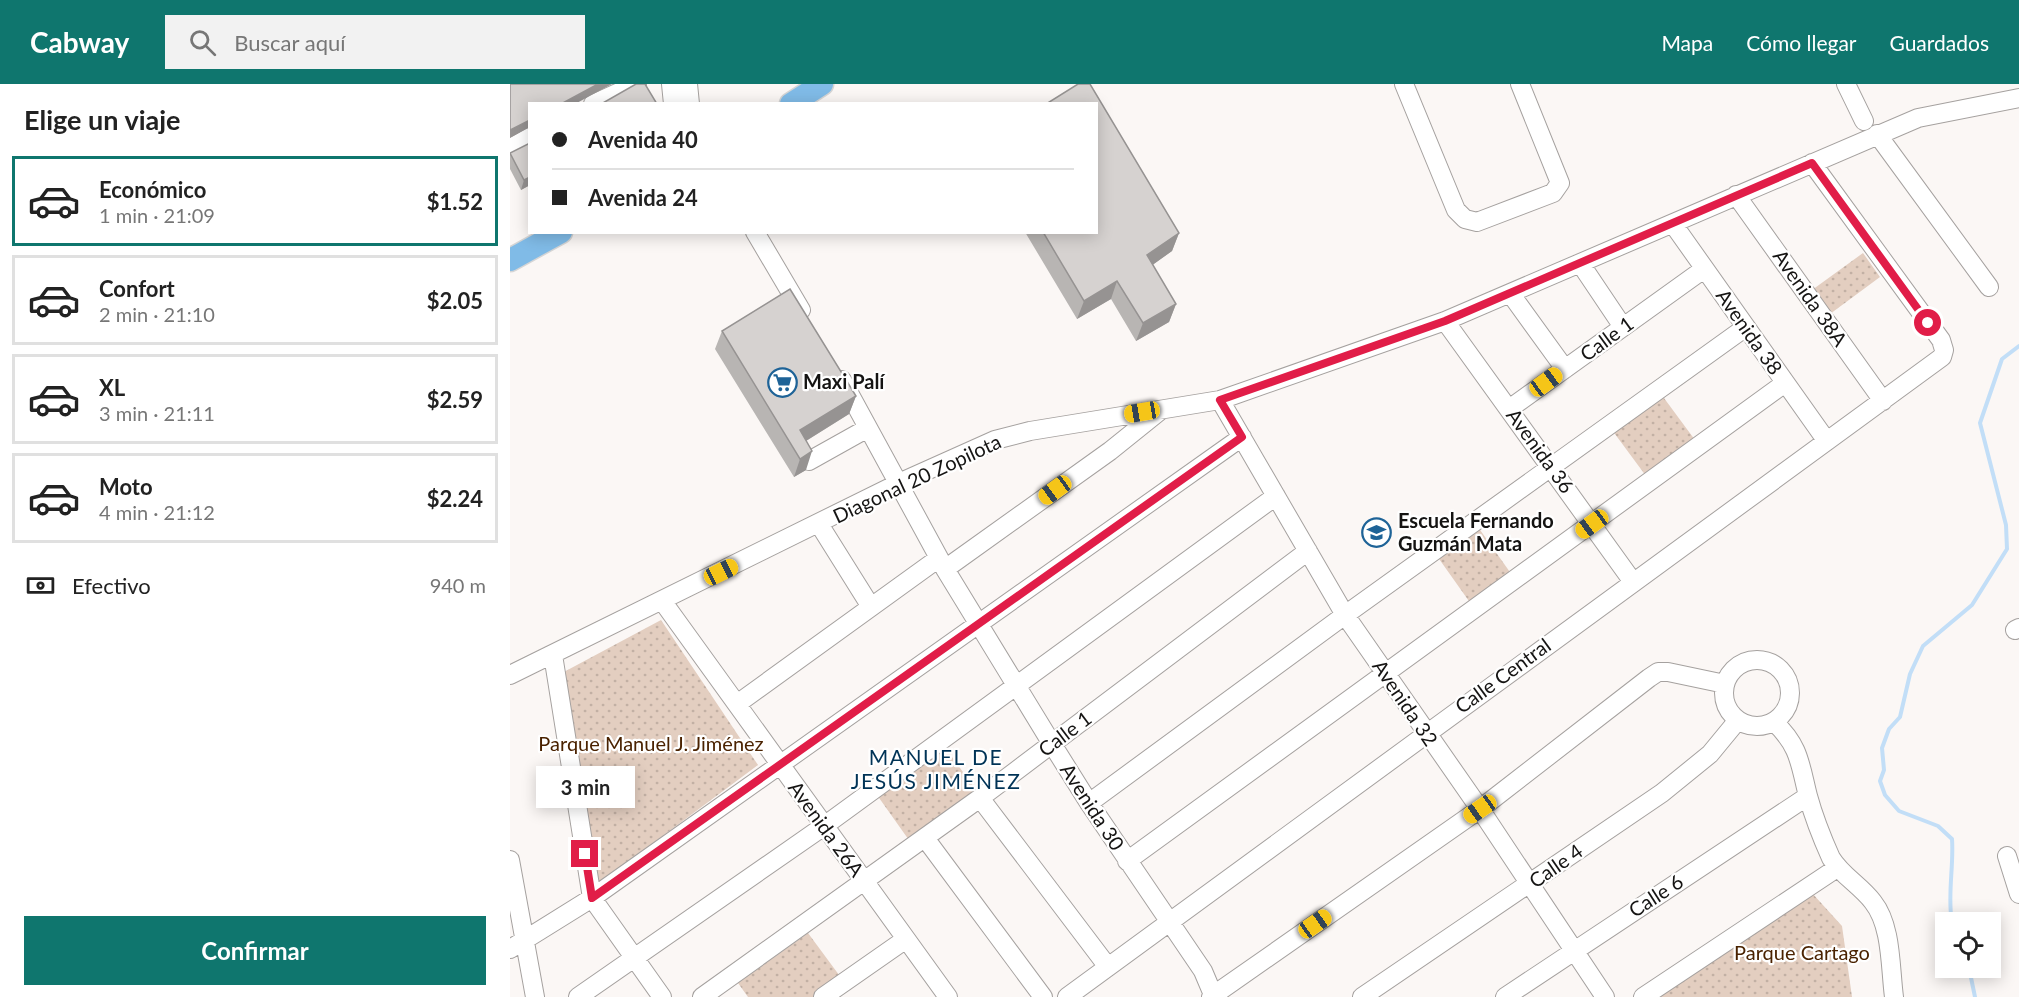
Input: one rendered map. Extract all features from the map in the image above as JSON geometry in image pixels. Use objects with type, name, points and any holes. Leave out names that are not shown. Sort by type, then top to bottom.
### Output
[{"type":"main road","points":[[794,102],[822,84]]},
{"type":"main road","points":[[510,260],[557,234]]},
{"type":"street","points":[[597,102],[637,84]]},
{"type":"street","points":[[671,84],[673,102]]},
{"type":"street","points":[[688,84],[690,102]]},
{"type":"street","points":[[1404,84],[1456,210],[1465,219],[1477,222],[1553,193],[1560,183],[1520,84]]},
{"type":"street","points":[[1846,84],[1871,128],[1989,287]]},
{"type":"street","name":"Diagonal 20 Zopilota","points":[[510,675],[663,602],[899,483],[995,440],[1030,431],[1220,400],[1445,321],[1812,163],[1871,128],[2019,98]]},
{"type":"street","points":[[510,148],[528,138]]},
{"type":"street","name":"Calle Central","points":[[1066,997],[1942,357],[1944,350],[1941,340],[1812,163]]},
{"type":"street","name":"Avenida 38A","points":[[1736,195],[1883,401]]},
{"type":"street","name":"Avenida 38","points":[[1672,224],[1826,440]]},
{"type":"street","points":[[756,234],[807,322]]},
{"type":"street","points":[[1580,263],[1623,327]]},
{"type":"street","name":"Calle 1","points":[[1509,409],[1704,269]]},
{"type":"street","points":[[1510,293],[1565,369]]},
{"type":"street","name":"Avenida 36","points":[[1445,321],[1633,582]]},
{"type":"street","points":[[1089,803],[1345,615],[1746,327]]},
{"type":"street","name":"Avenida 30","points":[[831,362],[942,564],[1052,744],[1127,861],[1171,921],[1218,995]]},
{"type":"street","points":[[1127,861],[1785,383]]},
{"type":"street","name":"Avenida 32","points":[[1220,400],[1345,615],[1480,809],[1528,885],[1605,997]]},
{"type":"street","points":[[736,704],[871,607],[942,564],[1110,451],[1164,408]]},
{"type":"street","points":[[809,460],[868,428]]},
{"type":"street","points":[[517,945],[592,898],[1242,437]]},
{"type":"street","points":[[578,997],[824,826],[1276,496]]},
{"type":"street","points":[[819,524],[871,607]]},
{"type":"street","name":"Calle 1","points":[[702,997],[980,798],[1308,551]]},
{"type":"street","name":"Avenida 26A","points":[[663,602],[906,939],[943,995]]},
{"type":"street","points":[[553,655],[592,898],[633,960],[662,997]]},
{"type":"street","points":[[1757,660],[1777,667],[1789,684],[1788,706],[1774,722],[1762,726],[1749,726],[1738,720],[1725,704],[1725,684],[1737,666],[1746,661],[1757,660]]},
{"type":"street","points":[[1218,995],[1480,809],[1658,672],[1725,684]]},
{"type":"street","name":"Calle 4","points":[[1362,997],[1693,770],[1738,720]]},
{"type":"street","points":[[1774,722],[1788,734],[1795,747],[1822,840],[1837,868],[1859,885],[1875,904],[1884,921],[1894,997]]},
{"type":"street","name":"Calle 6","points":[[1505,997],[1808,796]]},
{"type":"street","points":[[980,798],[1108,967]]},
{"type":"street","points":[[925,838],[1043,997]]},
{"type":"street","points":[[2007,856],[2019,894]]},
{"type":"street","points":[[510,860],[517,945],[535,997]]},
{"type":"street","points":[[1643,997],[1837,868]]},
{"type":"street","points":[[823,997],[906,939]]},
{"type":"green space","points":[[1863,253],[1880,277],[1830,314],[1812,290]]},
{"type":"green space","points":[[1661,394],[1695,440],[1646,476],[1612,430]]},
{"type":"green space","points":[[1478,527],[1512,575],[1471,604],[1437,556]]},
{"type":"green space","name":"Parque Manuel J. Jiménez","points":[[661,620],[758,765],[594,887],[562,673]]},
{"type":"green space","points":[[944,746],[979,794],[911,843],[877,795]]},
{"type":"green space","name":"Parque Cartago","points":[[1812,893],[1842,926],[1852,997],[1658,997]]},
{"type":"green space","points":[[808,933],[842,979],[816,997],[748,997],[738,983]]},
{"type":"building","points":[[510,84],[598,84],[565,102],[528,102],[528,121],[510,130]]},
{"type":"building","points":[[636,84],[645,84],[656,102],[604,102]]},
{"type":"building","points":[[1078,84],[1090,84],[1179,233],[1147,255],[1176,304],[1143,323],[1117,281],[1084,301],[1044,234],[1098,234],[1098,102],[1049,102]]},
{"type":"building","points":[[528,144],[528,178],[524,180],[510,153]]},
{"type":"building","name":"Maxi Palí","points":[[790,289],[856,396],[800,430],[812,451],[800,459],[722,331]]},
{"type":"waterway","points":[[1951,912],[1952,839],[1938,826],[1899,811],[1885,795],[1880,781],[1884,770],[1882,748],[1889,729],[1900,717],[1910,674],[1923,646],[1972,605],[2007,549],[2006,525],[1980,423],[2002,359],[2019,346]]},
{"type":"waterway","points":[[1971,978],[1975,997]]},
{"type":"place","name":"Maxi Palí","points":[[782,382]]},
{"type":"place","name":"Escuela Fernando Guzmán Mata","points":[[1377,533]]},
{"type":"district","name":"MANUEL DE JESÚS JIMÉNEZ","points":[[936,770]]},
{"type":"route","points":[[585,854],[592,898],[1242,437],[1220,400],[1445,321],[1812,163],[1928,323]]}]
